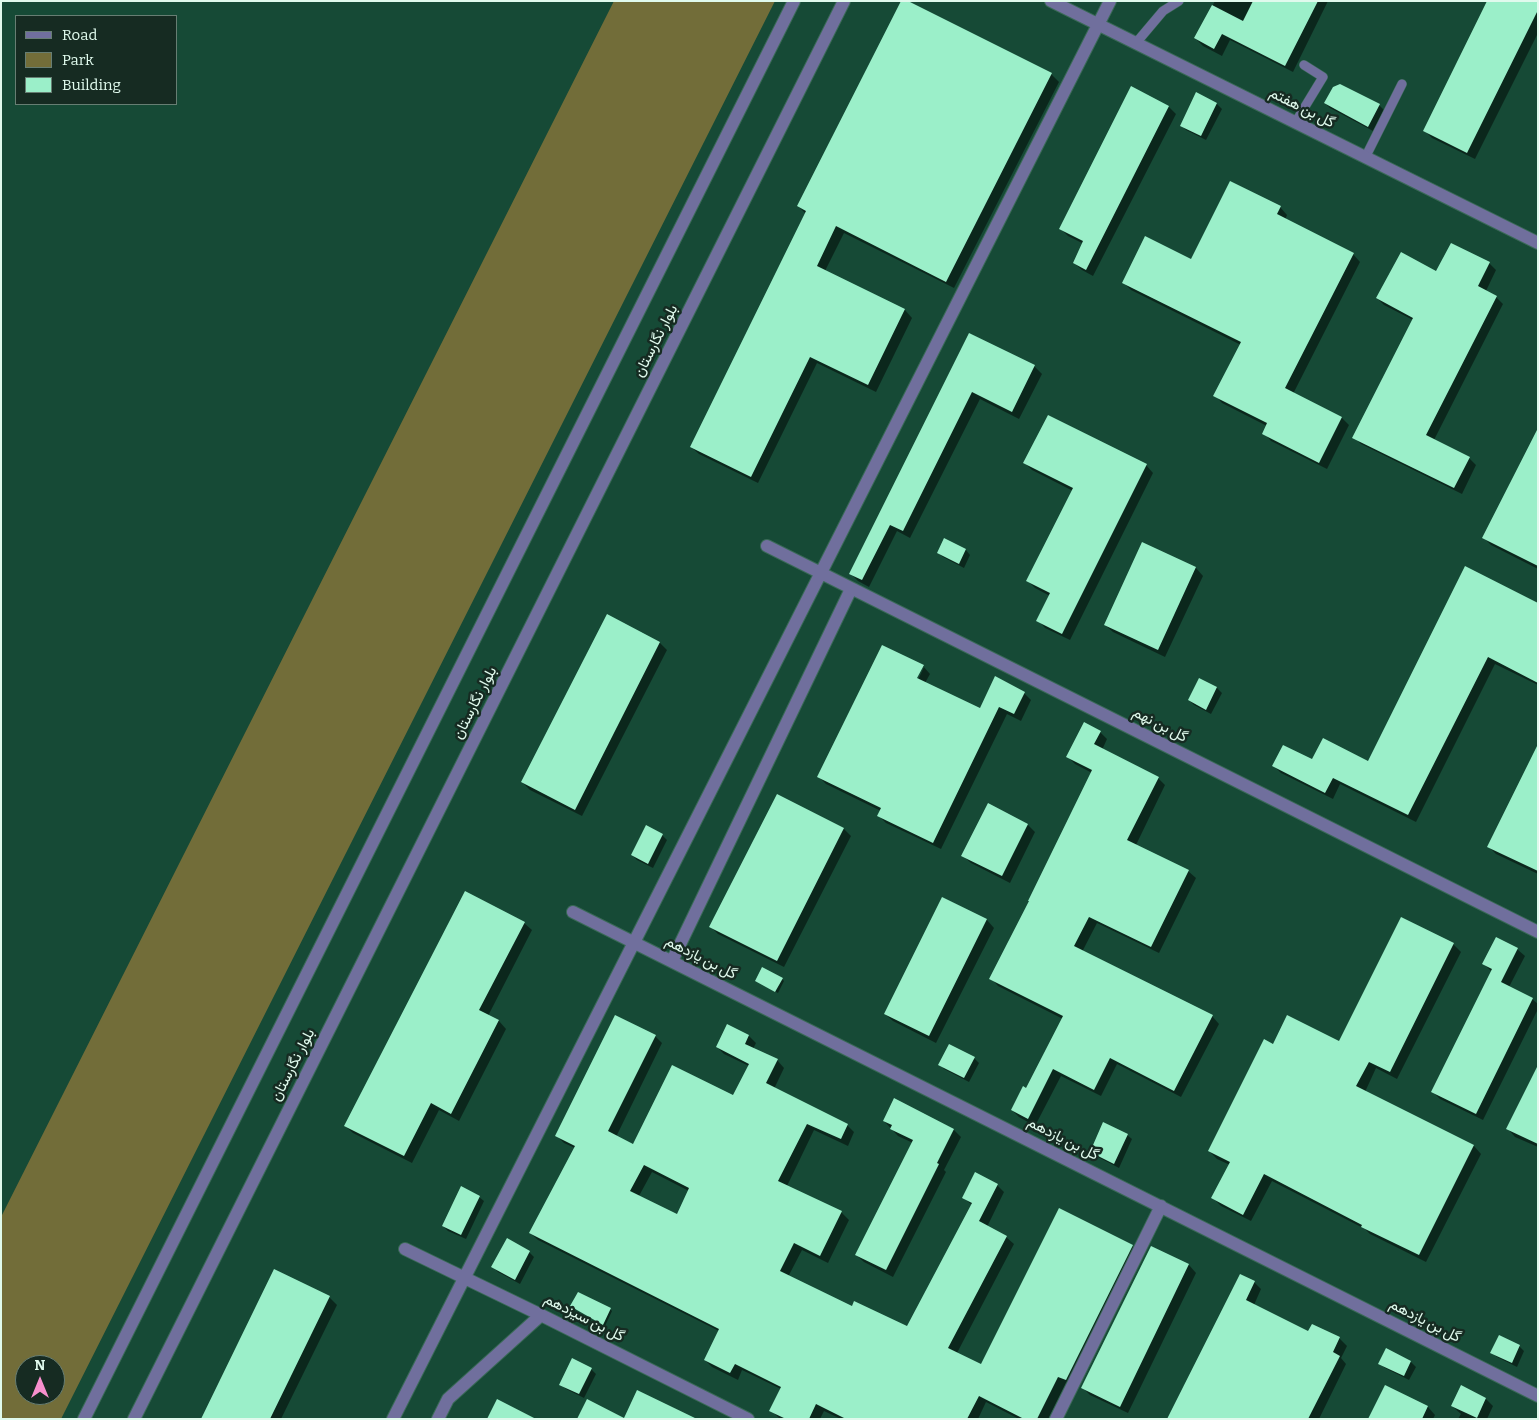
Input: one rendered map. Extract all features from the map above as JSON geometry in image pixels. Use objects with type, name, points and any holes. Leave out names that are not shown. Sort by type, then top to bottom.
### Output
[{"type":"street","name":"بلوار نگارستان","points":[[84,1419],[794,1]]},
{"type":"street","name":"بلوار نگارستان","points":[[134,1419],[844,1]]},
{"type":"street","name":"گل بن هفتم","points":[[1052,1],[1538,243]]},
{"type":"street","points":[[393,1419],[1110,1]]},
{"type":"street","name":"گل بن نهم","points":[[768,546],[1538,932]]},
{"type":"street","points":[[672,961],[851,589]]},
{"type":"street","name":"گل بن یازدهم","points":[[573,912],[1538,1396]]},
{"type":"street","points":[[1056,1419],[1161,1206]]},
{"type":"street","name":"گل بن سیزدهم","points":[[405,1249],[748,1419]]},
{"type":"street","points":[[438,1419],[448,1399],[541,1315]]},
{"type":"lane","points":[[1136,43],[1163,11],[1179,1]]},
{"type":"lane","points":[[1295,123],[1323,76],[1304,65]]},
{"type":"lane","points":[[1366,158],[1402,84]]},
{"type":"green space","points":[[614,1],[775,1],[61,1419],[1,1419],[1,1217]]},
{"type":"building","points":[[901,1],[908,1],[1052,73],[946,282],[836,226],[817,266],[905,309],[868,385],[810,357],[751,477],[690,447],[806,211],[797,206]]},
{"type":"building","points":[[1253,1],[1318,1],[1285,66],[1222,34],[1214,49],[1194,38],[1212,5],[1243,21]]},
{"type":"building","points":[[1487,1],[1538,1],[1538,10],[1467,153],[1423,131]]},
{"type":"building","points":[[1340,84],[1380,104],[1368,127],[1324,103],[1333,87]]},
{"type":"building","points":[[1131,86],[1169,106],[1086,270],[1073,263],[1083,241],[1059,229]]},
{"type":"building","points":[[1196,92],[1217,103],[1201,136],[1180,126]]},
{"type":"building","points":[[1230,181],[1281,206],[1277,214],[1354,253],[1285,388],[1342,417],[1319,463],[1262,434],[1267,423],[1213,396],[1241,342],[1122,283],[1145,236],[1191,259]]},
{"type":"building","points":[[1451,243],[1490,262],[1478,286],[1497,296],[1426,435],[1470,457],[1454,488],[1352,438],[1413,318],[1376,298],[1401,252],[1436,271]]},
{"type":"building","points":[[969,333],[1035,365],[1012,412],[972,392],[903,531],[890,525],[862,580],[849,574]]},
{"type":"building","points":[[1048,415],[1147,464],[1062,634],[1036,621],[1050,593],[1026,581],[1073,488],[1023,463]]},
{"type":"building","points":[[1538,428],[1538,566],[1482,538]]},
{"type":"building","points":[[944,538],[966,549],[959,564],[937,553]]},
{"type":"building","points":[[1142,542],[1196,567],[1158,650],[1104,625]]},
{"type":"building","points":[[1465,566],[1538,603],[1538,683],[1488,657],[1408,815],[1333,778],[1325,793],[1272,766],[1283,745],[1312,759],[1323,738],[1368,761]]},
{"type":"building","points":[[607,614],[660,642],[575,810],[521,782]]},
{"type":"building","points":[[882,645],[924,665],[917,678],[980,708],[995,676],[1025,692],[1014,714],[999,707],[933,843],[877,816],[881,808],[817,777]]},
{"type":"building","points":[[1199,678],[1217,687],[1206,710],[1188,700]]},
{"type":"building","points":[[1084,722],[1101,731],[1094,744],[1159,777],[1127,840],[1189,870],[1151,947],[1089,917],[1074,946],[1213,1015],[1174,1091],[1110,1058],[1094,1090],[1053,1069],[1028,1119],[1011,1110],[1023,1086],[1026,1088],[1063,1016],[989,979],[1092,770],[1066,757]]},
{"type":"building","points":[[1538,744],[1538,871],[1487,847]]},
{"type":"building","points":[[777,794],[844,828],[777,961],[709,927]]},
{"type":"building","points":[[988,803],[1028,824],[1002,876],[961,856]]},
{"type":"building","points":[[646,825],[663,834],[648,864],[631,855]]},
{"type":"building","points":[[465,891],[525,922],[479,1010],[499,1020],[451,1114],[431,1103],[404,1156],[344,1126]]},
{"type":"building","points":[[942,897],[987,919],[929,1036],[884,1014]]},
{"type":"building","points":[[1401,917],[1454,943],[1390,1072],[1369,1062],[1356,1086],[1474,1145],[1419,1255],[1361,1227],[1362,1225],[1264,1174],[1243,1215],[1211,1198],[1230,1162],[1208,1151],[1264,1039],[1273,1044],[1287,1015],[1339,1041]]},
{"type":"building","points":[[1496,937],[1518,948],[1501,982],[1533,998],[1476,1114],[1431,1092],[1492,969],[1482,964]]},
{"type":"building","points":[[762,967],[783,978],[775,992],[755,981]]},
{"type":"building","points":[[615,1015],[656,1035],[608,1131],[633,1144],[672,1065],[733,1095],[749,1064],[716,1047],[727,1024],[749,1035],[745,1044],[778,1059],[766,1083],[848,1124],[841,1139],[807,1124],[778,1181],[842,1211],[820,1256],[794,1243],[780,1271],[852,1306],[854,1301],[907,1326],[972,1203],[962,1198],[975,1172],[998,1184],[979,1221],[1007,1236],[948,1348],[981,1364],[1059,1208],[1133,1245],[1066,1380],[1058,1377],[1037,1419],[1024,1419],[979,1396],[967,1419],[846,1419],[816,1404],[809,1419],[786,1419],[769,1411],[781,1387],[735,1364],[730,1373],[704,1360],[719,1329],[529,1233],[575,1146],[555,1136]],"holes":[[[644,1165],[689,1188],[677,1214],[630,1191]]]},
{"type":"building","points":[[949,1044],[975,1057],[964,1078],[938,1065]]},
{"type":"building","points":[[1538,1065],[1538,1144],[1506,1129]]},
{"type":"building","points":[[894,1098],[954,1129],[937,1163],[939,1164],[886,1270],[855,1255],[913,1140],[890,1129],[892,1125],[883,1121]]},
{"type":"building","points":[[1103,1122],[1128,1134],[1114,1164],[1090,1152]]},
{"type":"building","points":[[461,1186],[480,1196],[461,1235],[442,1226]]},
{"type":"building","points":[[507,1238],[530,1251],[515,1280],[491,1267]]},
{"type":"building","points":[[1151,1246],[1189,1264],[1120,1407],[1081,1388]]},
{"type":"building","points":[[274,1269],[330,1296],[270,1419],[201,1419]]},
{"type":"building","points":[[1240,1274],[1255,1281],[1246,1300],[1308,1331],[1312,1324],[1340,1337],[1333,1352],[1340,1356],[1308,1419],[1167,1419]]},
{"type":"building","points":[[578,1292],[611,1308],[603,1325],[570,1306]]},
{"type":"building","points":[[1499,1335],[1520,1345],[1512,1363],[1490,1353]]},
{"type":"building","points":[[1386,1348],[1411,1361],[1404,1376],[1378,1364]]},
{"type":"building","points":[[572,1358],[592,1368],[579,1394],[559,1385]]},
{"type":"building","points":[[1385,1385],[1428,1406],[1422,1419],[1368,1419]]},
{"type":"building","points":[[1461,1385],[1486,1398],[1477,1418],[1451,1406]]},
{"type":"building","points":[[637,1390],[697,1419],[577,1419],[587,1399],[624,1418]]},
{"type":"building","points":[[497,1399],[536,1419],[487,1419]]}]
